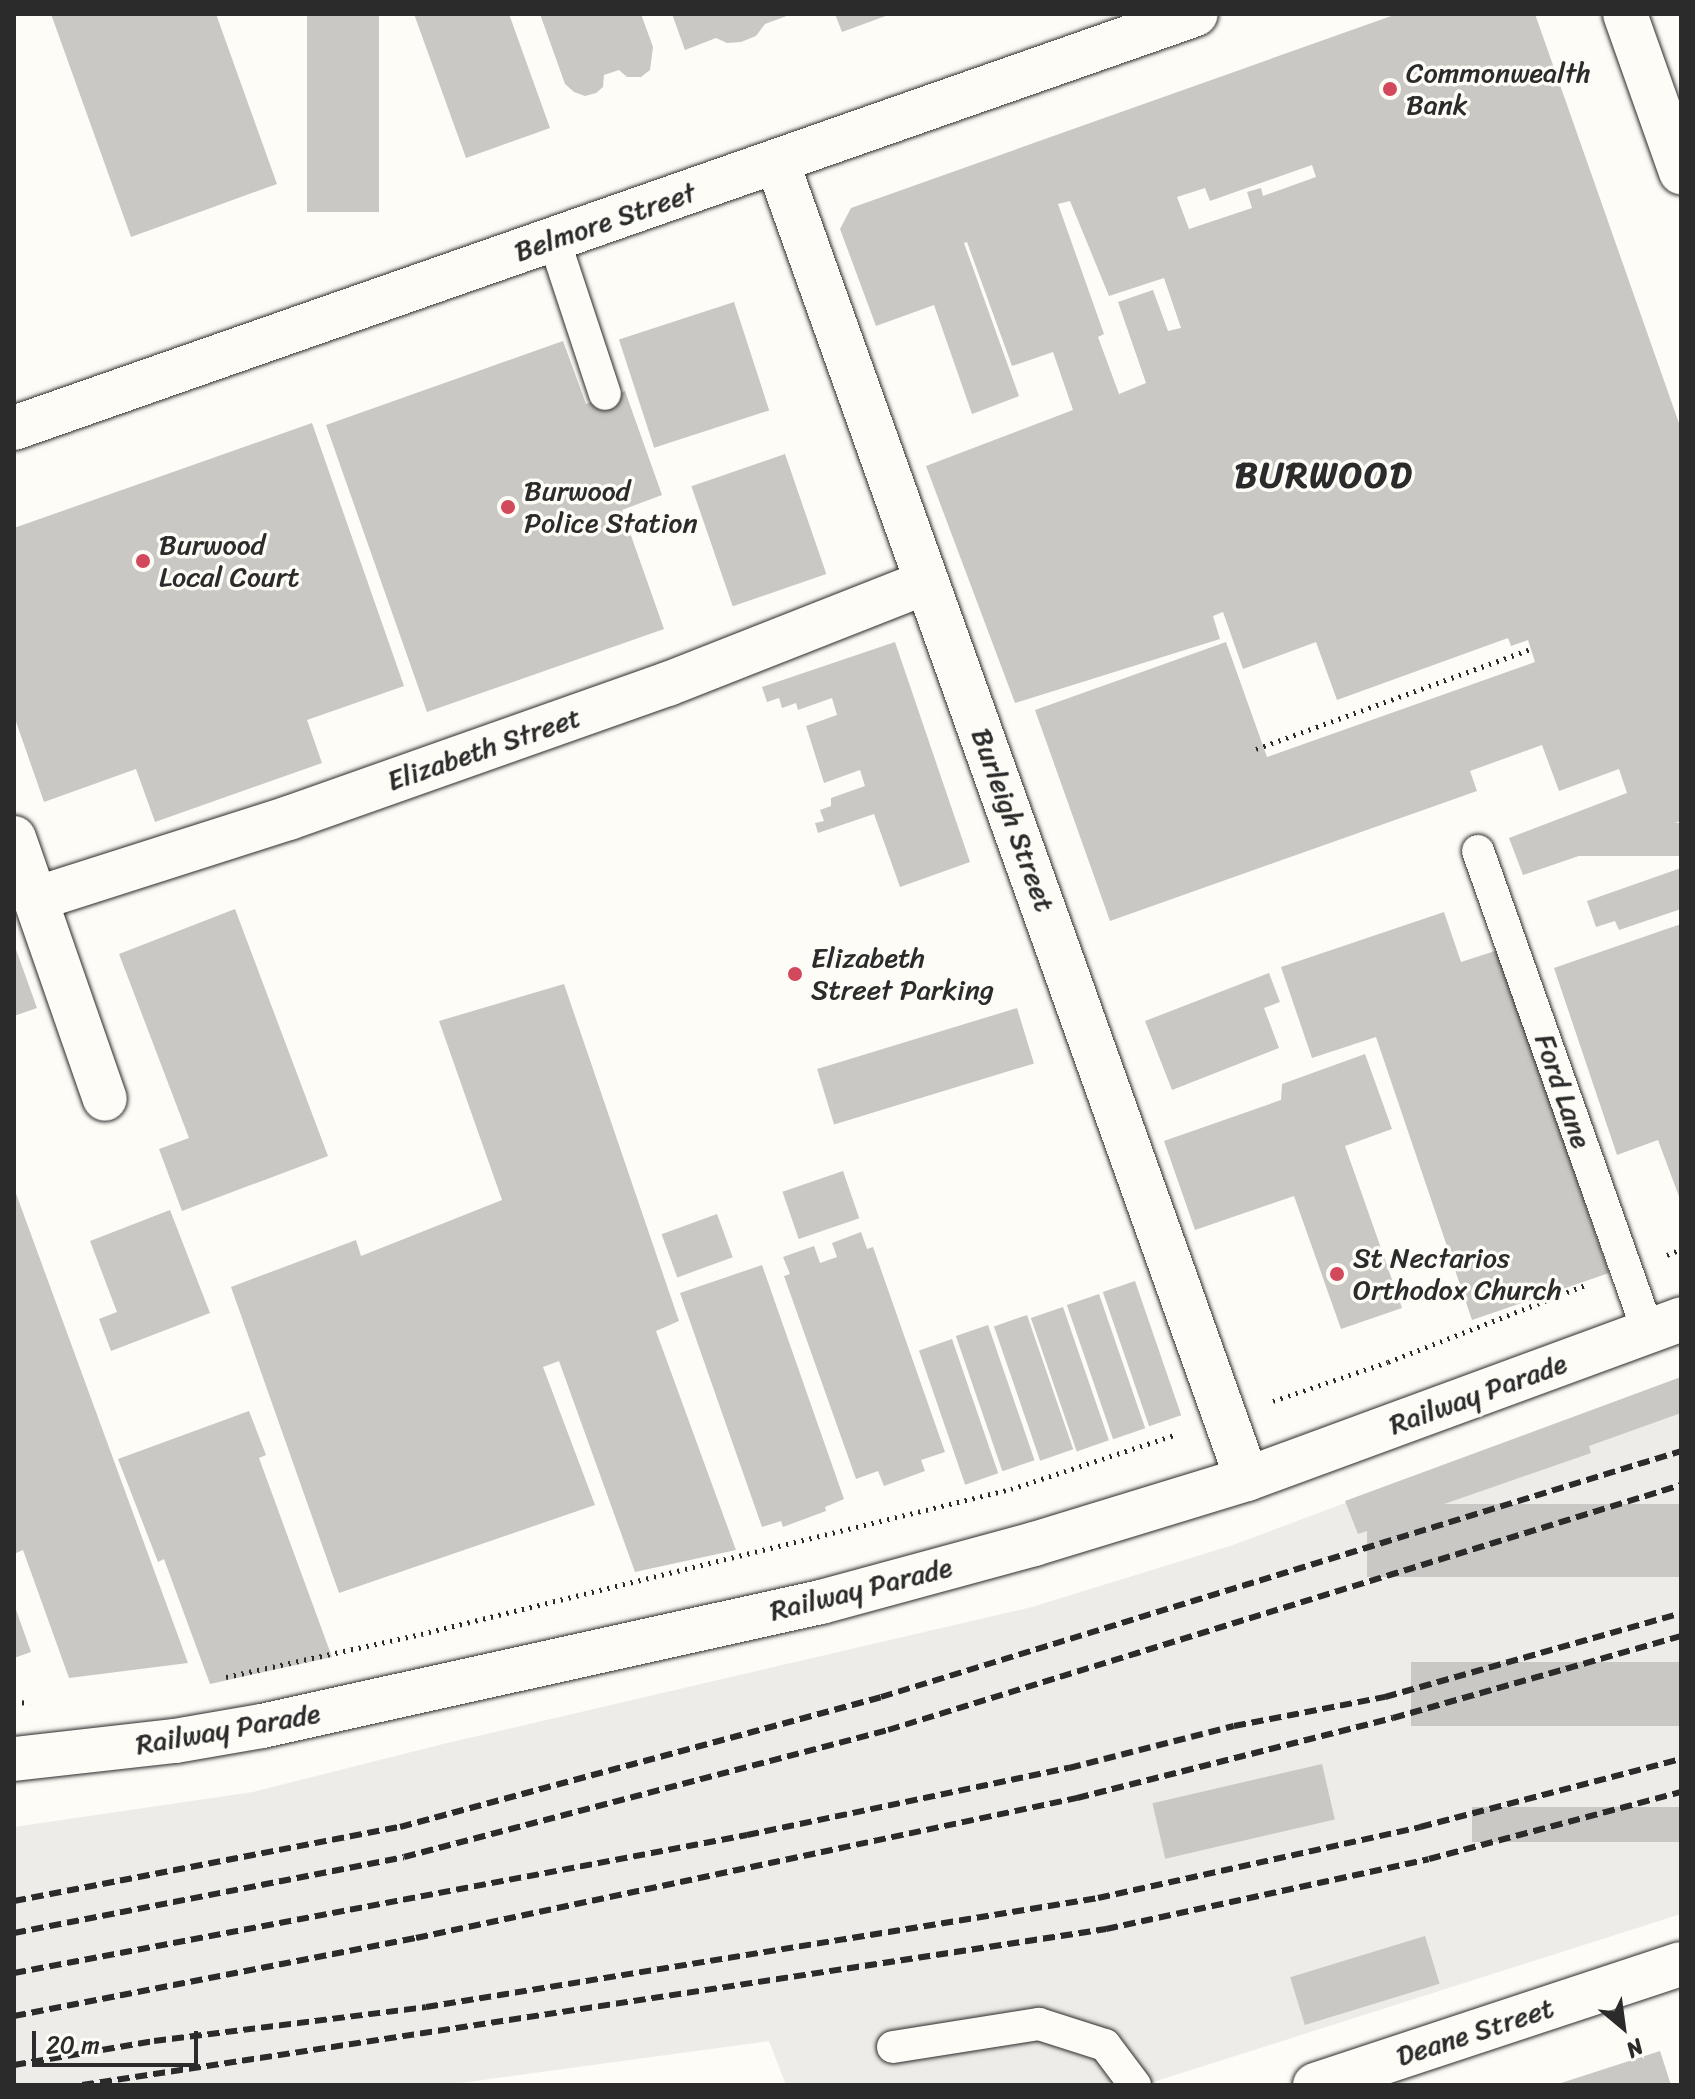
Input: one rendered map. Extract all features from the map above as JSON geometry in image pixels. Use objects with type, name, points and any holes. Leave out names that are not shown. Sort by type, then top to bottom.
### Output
[{"type":"street","name":"Belmore Street","points":[[14,428],[1196,14]]},
{"type":"street","points":[[1625,14],[1681,172]]},
{"type":"street","name":"Burleigh Street","points":[[777,162],[1247,1479]]},
{"type":"street","name":"Elizabeth Street","points":[[35,899],[289,818],[668,684],[927,582]]},
{"type":"street","points":[[14,838],[105,1099]]},
{"type":"street","name":"Railway Parade","points":[[14,1759],[175,1741],[262,1726],[821,1602],[1034,1544],[1247,1479],[1664,1325]]},
{"type":"street","name":"Deane Street","points":[[1315,2085],[1681,1964]]},
{"type":"lane","points":[[554,240],[605,394]]},
{"type":"lane","name":"Ford Lane","points":[[1478,851],[1626,1270],[1664,1325]]},
{"type":"lane","points":[[893,2047],[1039,2024],[1105,2045],[1135,2085]]},
{"type":"path","points":[[1256,749],[1531,649]]},
{"type":"path","points":[[211,1680],[452,1627],[1011,1489],[1388,1362],[1626,1270]]},
{"type":"path","points":[[14,1703],[44,1700]]},
{"type":"shaded area","points":[[1681,1377],[1681,1914],[1144,2085],[786,2085],[769,2041],[446,2085],[14,2085],[14,1827],[253,1792],[443,1744],[1032,1607],[1233,1545]]},
{"type":"building","points":[[51,14],[216,14],[277,184],[131,237]]},
{"type":"building","points":[[307,14],[379,14],[379,212],[307,212]]},
{"type":"building","points":[[414,14],[509,14],[550,128],[466,158]]},
{"type":"building","points":[[540,14],[641,14],[653,47],[650,70],[641,77],[627,77],[619,70],[604,75],[603,87],[596,93],[585,96],[574,92],[565,84]]},
{"type":"building","points":[[672,14],[792,14],[765,24],[756,36],[741,42],[727,43],[716,38],[685,50]]},
{"type":"building","points":[[835,14],[891,14],[842,32]]},
{"type":"building","points":[[1397,14],[1535,14],[1681,429],[1681,821],[1523,875],[1509,838],[1627,793],[1619,769],[1559,791],[1542,745],[1470,771],[1477,791],[1110,921],[1035,710],[1226,642],[1267,757],[1535,662],[1528,640],[1511,646],[1508,638],[1337,700],[1316,642],[1243,669],[1223,612],[1213,616],[1220,639],[1015,703],[926,466],[1073,410],[1053,352],[1012,366],[967,242],[964,243],[1019,396],[972,414],[934,305],[876,326],[840,229],[851,208]],"holes":[[[1312,165],[1316,177],[1263,196],[1261,188],[1247,192],[1252,208],[1189,229],[1177,197],[1205,188],[1210,201]],[[1070,201],[1109,296],[1164,278],[1181,328],[1168,331],[1153,290],[1118,302],[1146,383],[1119,394],[1098,337],[1104,334],[1058,204]]]},
{"type":"building","points":[[734,302],[769,410],[654,448],[619,339]]},
{"type":"building","name":"Burwood Police Station","points":[[563,341],[586,404],[625,391],[662,495],[622,510],[664,629],[427,712],[326,425]]},
{"type":"building","points":[[312,423],[404,686],[307,720],[322,763],[155,822],[136,769],[44,802],[14,716],[14,528]]},
{"type":"building","points":[[785,454],[826,574],[733,606],[691,486]]},
{"type":"building","points":[[895,642],[970,862],[900,887],[874,814],[818,833],[815,823],[824,821],[820,810],[831,806],[831,798],[865,786],[860,770],[824,783],[806,726],[837,715],[832,698],[798,710],[796,703],[782,708],[779,698],[767,702],[762,687]]},
{"type":"building","points":[[1568,823],[1681,823],[1681,856],[1568,856]]},
{"type":"building","points":[[1681,868],[1681,909],[1619,930],[1615,921],[1596,927],[1587,901]]},
{"type":"building","points":[[235,909],[328,1156],[182,1211],[159,1149],[189,1138],[119,954]]},
{"type":"building","points":[[1444,912],[1461,962],[1498,950],[1609,1273],[1472,1320],[1376,1037],[1312,1058],[1281,967]]},
{"type":"building","points":[[1681,924],[1681,1202],[1658,1140],[1617,1155],[1554,968]]},
{"type":"building","points":[[14,944],[37,1008],[14,1016]]},
{"type":"building","points":[[1269,973],[1280,1002],[1264,1008],[1279,1048],[1172,1090],[1145,1021]]},
{"type":"building","points":[[564,984],[679,1321],[656,1331],[736,1550],[635,1572],[559,1361],[543,1367],[595,1505],[339,1593],[231,1287],[356,1240],[361,1256],[502,1200],[439,1021]]},
{"type":"building","points":[[1017,1008],[1034,1063],[834,1125],[817,1069]]},
{"type":"building","points":[[1365,1054],[1392,1129],[1345,1146],[1402,1308],[1341,1329],[1294,1196],[1195,1230],[1164,1141],[1281,1100],[1282,1084]]},
{"type":"building","points":[[843,1171],[859,1218],[799,1239],[782,1192]]},
{"type":"building","points":[[14,1188],[188,1663],[69,1678],[23,1550],[14,1554]]},
{"type":"building","points":[[170,1210],[210,1313],[111,1351],[99,1319],[117,1312],[90,1241]]},
{"type":"building","points":[[717,1214],[733,1257],[677,1277],[662,1234]]},
{"type":"building","points":[[861,1232],[867,1249],[873,1247],[945,1452],[921,1460],[925,1471],[884,1486],[878,1471],[856,1479],[784,1276],[790,1274],[783,1257],[814,1246],[820,1263],[837,1257],[832,1243]]},
{"type":"building","points":[[762,1265],[844,1499],[825,1507],[826,1511],[783,1527],[781,1521],[762,1527],[680,1293]]},
{"type":"building","points":[[1135,1281],[1181,1415],[1149,1426],[1103,1292]]},
{"type":"building","points":[[1099,1294],[1145,1428],[1113,1439],[1067,1305]]},
{"type":"building","points":[[1063,1307],[1109,1440],[1077,1451],[1031,1318]]},
{"type":"building","points":[[1027,1315],[1073,1449],[1040,1461],[994,1326]]},
{"type":"building","points":[[988,1325],[1035,1460],[1002,1471],[956,1336]]},
{"type":"building","points":[[952,1339],[998,1473],[965,1485],[919,1350]]},
{"type":"building","points":[[1681,1377],[1681,1413],[1589,1446],[1591,1453],[1358,1534],[1345,1501]]},
{"type":"building","points":[[249,1411],[266,1455],[259,1458],[332,1657],[210,1684],[164,1559],[158,1562],[118,1459]]},
{"type":"building","points":[[1367,1504],[1681,1504],[1681,1577],[1367,1577]]},
{"type":"building","points":[[14,1604],[31,1652],[14,1658]]},
{"type":"building","points":[[1411,1662],[1681,1662],[1681,1726],[1411,1726]]},
{"type":"building","points":[[1322,1764],[1335,1820],[1165,1859],[1152,1803]]},
{"type":"building","points":[[1472,1807],[1681,1807],[1681,1842],[1472,1842]]},
{"type":"building","points":[[1425,1936],[1440,1984],[1305,2025],[1290,1977]]},
{"type":"building","points":[[1660,2051],[1671,2085],[1558,2085],[1558,2084]]},
{"type":"railway","points":[[14,1901],[400,1827],[881,1697],[1681,1451]]},
{"type":"railway","points":[[14,1933],[404,1857],[888,1730],[1681,1485]]},
{"type":"railway","points":[[14,1973],[747,1835],[1069,1768],[1234,1726],[1385,1697],[1681,1613]]},
{"type":"railway","points":[[14,2016],[416,1938],[1077,1798],[1393,1718],[1681,1636]]},
{"type":"railway","points":[[14,2065],[154,2041],[426,2007],[1098,1898],[1420,1827],[1681,1759]]},
{"type":"railway","points":[[82,2085],[1106,1929],[1429,1859],[1681,1792]]},
{"type":"place","name":"Commonwealth Bank","points":[[1390,89]]},
{"type":"place","name":"Burwood Police Station","points":[[508,507]]},
{"type":"place","name":"Burwood Local Court","points":[[143,561]]},
{"type":"place","name":"Elizabeth Street Parking","points":[[795,974]]},
{"type":"place","name":"St Nectarios Orthodox Church","points":[[1337,1274]]},
{"type":"district","name":"BURWOOD","points":[[1324,476]]}]
